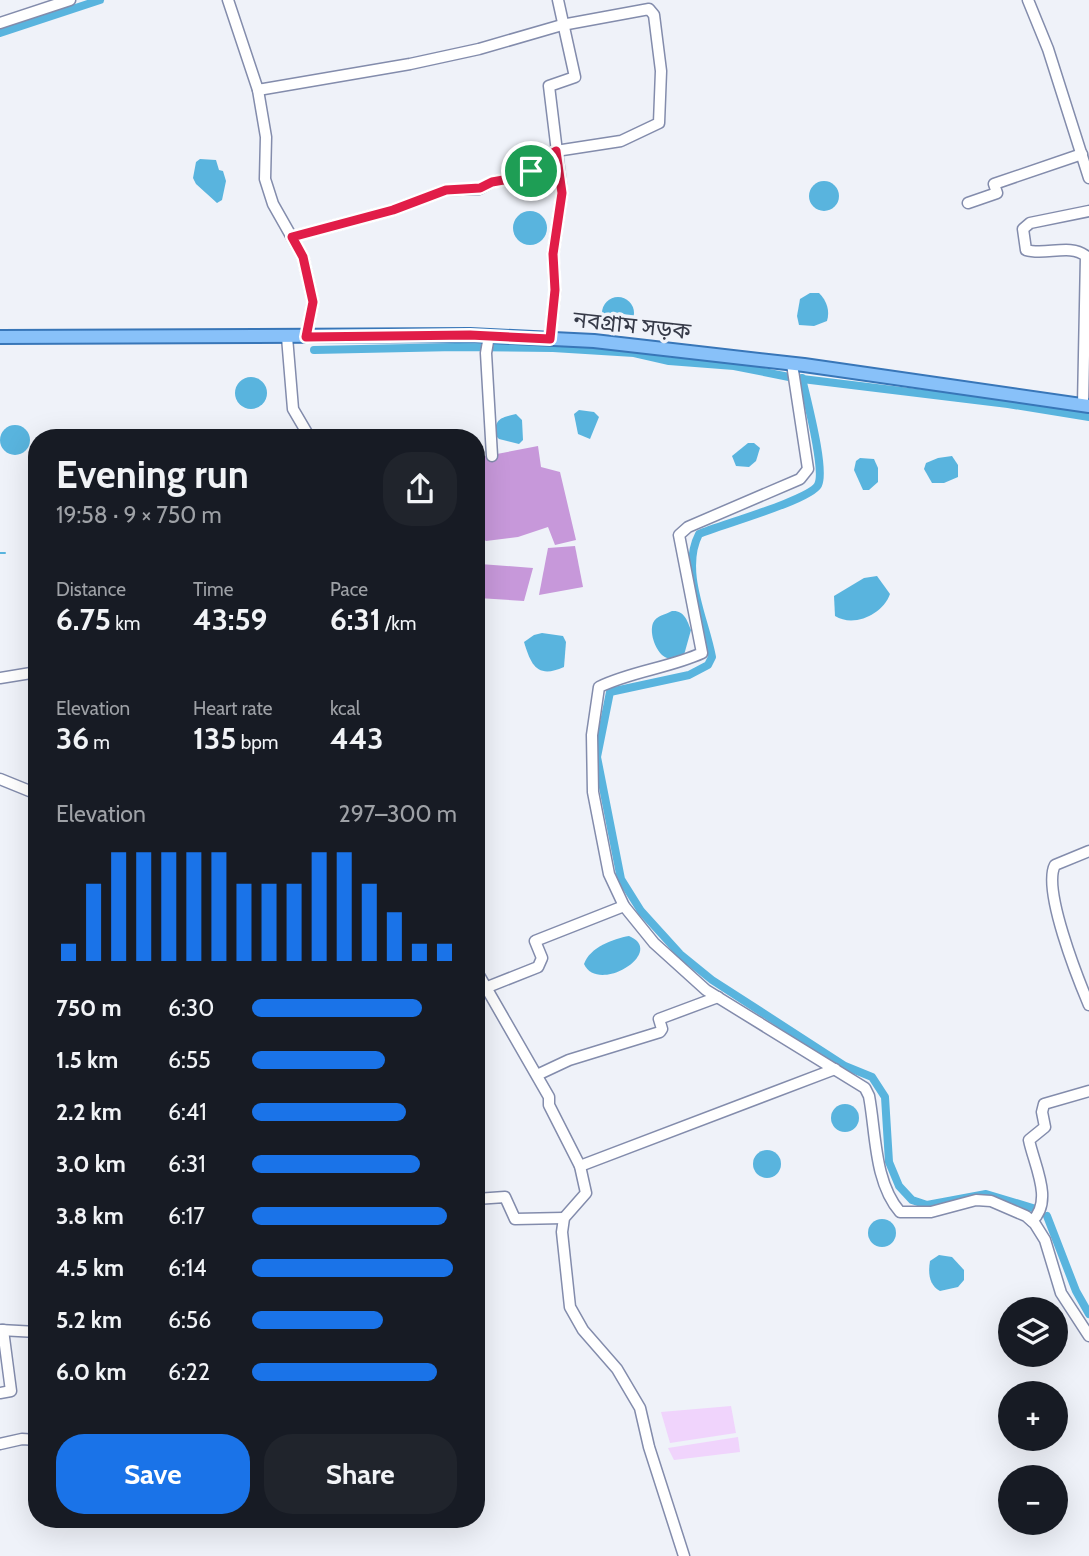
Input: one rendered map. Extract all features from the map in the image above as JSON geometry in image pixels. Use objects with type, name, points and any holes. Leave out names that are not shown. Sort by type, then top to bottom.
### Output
[{"type":"main road","name":"নবগ্রাম সড়ক","points":[[0,337],[306,337],[488,344],[550,339],[594,341],[1086,406]]},
{"type":"street","points":[[0,23],[70,0]]},
{"type":"street","points":[[228,0],[258,90],[266,137],[265,179],[273,204],[303,257],[313,302],[306,337]]},
{"type":"street","points":[[550,339],[555,290],[553,254],[562,193],[549,86],[575,77],[558,0]]},
{"type":"street","points":[[1028,0],[1048,49],[1089,178]]},
{"type":"street","points":[[258,90],[410,64],[479,49],[562,25],[649,9],[654,15],[661,84],[659,124],[621,141],[556,151],[537,163],[526,176],[492,182],[480,188],[446,190],[393,210],[292,237]]},
{"type":"street","points":[[968,203],[997,193],[994,184],[1082,154]]},
{"type":"street","points":[[1086,406],[1086,256],[1077,250],[1044,254],[1026,250],[1023,229],[1030,223],[1089,211]]},
{"type":"street","points":[[286,337],[293,380],[293,409],[305,429]]},
{"type":"street","points":[[488,344],[492,456]]},
{"type":"street","points":[[792,366],[808,469],[800,479],[688,527],[680,535],[702,653],[683,662],[615,679],[598,687],[592,734],[593,792],[609,874],[624,906],[676,965],[718,997],[865,1088],[870,1096],[884,1180],[891,1199],[900,1212],[931,1212],[976,1200],[991,1201],[1014,1209],[1032,1221],[1045,1240],[1061,1293],[1089,1336]]},
{"type":"street","points":[[0,678],[28,673]]},
{"type":"street","points":[[0,779],[28,790]]},
{"type":"street","points":[[1089,851],[1055,865],[1052,873],[1058,915],[1089,1005]]},
{"type":"street","points":[[624,906],[535,941],[542,958],[538,967],[485,988],[537,1075],[580,1166],[586,1193],[564,1218],[562,1250],[573,1315],[617,1369],[639,1408],[684,1556]]},
{"type":"street","points":[[537,1075],[569,1060],[660,1032],[662,1029],[659,1019],[718,997]]},
{"type":"street","points":[[580,1166],[835,1069]]},
{"type":"street","points":[[1032,1221],[1040,1210],[1042,1200],[1029,1140],[1044,1129],[1044,1104],[1089,1091]]},
{"type":"street","points":[[485,1198],[505,1196],[514,1219],[564,1218]]},
{"type":"street","points":[[0,1393],[11,1391],[2,1330],[28,1331]]},
{"type":"street","points":[[0,1444],[28,1439]]},
{"type":"shaded area","points":[[538,446],[541,467],[560,472],[576,540],[555,545],[548,527],[518,537],[485,540],[485,456]]},
{"type":"shaded area","points":[[575,546],[583,587],[539,595],[548,548]]},
{"type":"shaded area","points":[[485,564],[533,568],[524,601],[485,598]]},
{"type":"shaded area","points":[[731,1406],[736,1433],[670,1443],[661,1412]]},
{"type":"shaded area","points":[[738,1437],[740,1452],[674,1460],[668,1448]]},
{"type":"water","points":[[200,159],[216,160],[219,170],[223,171],[226,181],[222,200],[217,203],[193,178],[196,162]]},
{"type":"water","points":[[824,181],[835,185],[839,196],[835,207],[824,211],[813,207],[809,196],[813,185]]},
{"type":"water","points":[[530,211],[542,216],[547,228],[542,240],[530,245],[518,240],[513,228],[518,216]]},
{"type":"water","points":[[810,293],[819,293],[824,299],[828,310],[827,321],[814,326],[799,325],[797,316],[800,299]]},
{"type":"water","points":[[618,297],[630,301],[634,313],[630,325],[618,329],[606,325],[602,313],[606,301]]},
{"type":"water","points":[[251,377],[262,382],[267,393],[262,404],[251,409],[240,404],[235,393],[240,382]]},
{"type":"water","points":[[579,410],[594,412],[599,417],[590,439],[578,434],[574,414]]},
{"type":"water","points":[[516,414],[522,420],[523,440],[519,444],[499,439],[495,435],[498,422]]},
{"type":"water","points":[[9,426],[21,426],[28,433],[28,447],[21,454],[9,454],[1,446],[1,434]]},
{"type":"water","points":[[748,443],[754,443],[760,448],[756,461],[749,467],[736,466],[732,456]]},
{"type":"water","points":[[952,456],[958,465],[958,477],[944,483],[932,483],[924,469],[926,463]]},
{"type":"water","points":[[860,458],[874,459],[878,468],[878,482],[869,490],[863,490],[854,470],[856,461]]},
{"type":"water","points":[[877,576],[890,594],[881,608],[859,620],[835,616],[834,596],[864,578]]},
{"type":"water","points":[[672,611],[682,614],[691,630],[684,655],[669,658],[663,656],[657,648],[652,627],[657,618]]},
{"type":"water","points":[[542,633],[563,636],[566,642],[564,667],[547,671],[536,668],[524,642]]},
{"type":"water","points":[[629,936],[639,943],[640,951],[626,968],[602,975],[592,972],[584,964],[597,948]]},
{"type":"water","points":[[845,1104],[855,1108],[859,1118],[855,1128],[845,1132],[835,1128],[831,1118],[835,1108]]},
{"type":"water","points":[[767,1150],[777,1154],[781,1164],[777,1174],[767,1178],[757,1174],[753,1164],[757,1154]]},
{"type":"water","points":[[882,1219],[892,1223],[896,1233],[892,1243],[882,1247],[872,1243],[868,1233],[872,1223]]},
{"type":"water","points":[[939,1255],[952,1257],[964,1270],[964,1280],[958,1287],[940,1291],[931,1282],[930,1261]]},
{"type":"waterway","points":[[0,33],[100,0]]},
{"type":"waterway","points":[[314,350],[456,347],[553,348],[634,353],[669,361],[734,366],[794,378],[1008,404],[1089,417]]},
{"type":"waterway","points":[[802,378],[818,450],[818,485],[799,498],[699,534],[694,548],[693,579],[712,657],[708,665],[689,675],[610,692],[597,757],[621,879],[641,911],[680,954],[712,980],[845,1066],[872,1077],[885,1097],[889,1162],[899,1186],[912,1200],[927,1205],[986,1194],[1036,1209]]},
{"type":"waterway","points":[[0,553],[5,553]]},
{"type":"waterway","points":[[1047,1216],[1076,1291],[1089,1314]]},
{"type":"route","points":[[556,151],[562,193],[553,254],[555,290],[550,339],[470,335],[306,337],[313,302],[303,257],[292,237],[346,220],[363,219],[393,210],[446,190],[485,187],[492,182],[526,176],[531,171],[537,163],[556,151]]}]
